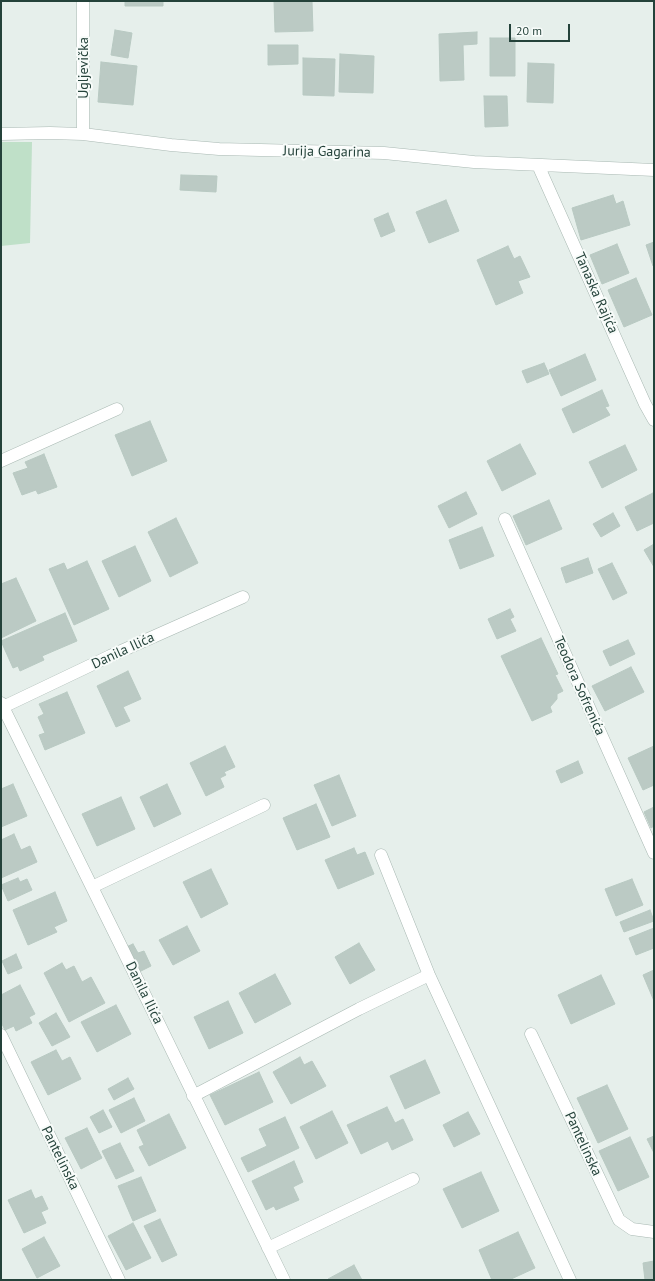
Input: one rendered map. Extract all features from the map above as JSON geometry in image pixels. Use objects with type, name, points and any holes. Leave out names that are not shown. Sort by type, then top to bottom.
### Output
[{"type":"street","name":"Ugljevička","points":[[83,1],[83,134]]},
{"type":"street","name":"Jurija Gagarina","points":[[1,134],[83,134],[171,145],[219,149],[384,153],[474,162],[654,170]]},
{"type":"street","name":"Tanaska Rajića","points":[[538,165],[654,420]]},
{"type":"street","points":[[1,461],[117,409]]},
{"type":"street","name":"Teodora Sofrenića","points":[[505,519],[654,853]]},
{"type":"street","name":"Danila Ilića","points":[[243,596],[2,705],[284,1280]]},
{"type":"street","points":[[92,887],[264,805]]},
{"type":"street","points":[[381,855],[429,975],[570,1280]]},
{"type":"street","points":[[193,1096],[359,1009],[429,975]]},
{"type":"street","name":"Pantelinska","points":[[531,1034],[619,1220],[632,1229],[654,1232]]},
{"type":"street","name":"Pantelinska","points":[[1,1035],[119,1280]]},
{"type":"street","points":[[268,1248],[413,1178]]},
{"type":"green space","points":[[1,142],[32,142],[30,243],[1,246]]},
{"type":"building","points":[[125,1],[163,1],[163,6],[125,6]]},
{"type":"building","points":[[274,1],[312,1],[313,31],[275,32]]},
{"type":"building","points":[[115,30],[132,33],[128,58],[111,55]]},
{"type":"building","points":[[477,32],[477,44],[463,45],[464,80],[440,81],[439,34]]},
{"type":"building","points":[[490,38],[515,38],[515,76],[490,76]]},
{"type":"building","points":[[268,45],[298,45],[298,64],[268,65]]},
{"type":"building","points":[[340,54],[374,56],[373,93],[339,92]]},
{"type":"building","points":[[303,58],[335,59],[334,96],[303,95]]},
{"type":"building","points":[[101,62],[137,66],[133,105],[98,102]]},
{"type":"building","points":[[528,63],[554,64],[553,103],[527,102]]},
{"type":"building","points":[[484,96],[507,96],[508,126],[485,127]]},
{"type":"building","points":[[181,175],[217,176],[216,192],[180,190]]},
{"type":"building","points":[[613,195],[616,204],[623,201],[630,225],[581,240],[572,208]]},
{"type":"building","points":[[446,200],[459,231],[429,243],[416,212]]},
{"type":"building","points":[[388,213],[395,231],[381,237],[374,219]]},
{"type":"building","points":[[654,242],[654,266],[653,266],[646,245]]},
{"type":"building","points":[[617,244],[629,273],[602,284],[590,255]]},
{"type":"building","points":[[508,246],[514,259],[520,256],[530,277],[518,281],[523,293],[496,305],[477,260]]},
{"type":"building","points":[[636,278],[652,315],[624,327],[608,290]]},
{"type":"building","points":[[585,354],[596,380],[561,396],[549,370]]},
{"type":"building","points":[[544,363],[549,374],[527,383],[522,371]]},
{"type":"building","points":[[602,390],[609,406],[605,407],[610,415],[573,433],[562,409]]},
{"type":"building","points":[[150,421],[167,461],[132,476],[115,435]]},
{"type":"building","points":[[520,444],[536,474],[502,491],[487,461]]},
{"type":"building","points":[[625,445],[637,470],[602,488],[589,462]]},
{"type":"building","points":[[44,454],[57,487],[38,494],[36,490],[22,495],[13,473],[28,468],[25,462]]},
{"type":"building","points":[[466,492],[477,514],[449,528],[438,506]]},
{"type":"building","points":[[653,493],[654,523],[637,531],[625,507]]},
{"type":"building","points":[[549,500],[562,529],[526,545],[513,516]]},
{"type":"building","points":[[613,513],[620,526],[601,537],[593,524]]},
{"type":"building","points":[[176,518],[198,563],[170,577],[148,532]]},
{"type":"building","points":[[482,527],[494,556],[460,569],[449,540]]},
{"type":"building","points":[[654,544],[654,567],[644,550]]},
{"type":"building","points":[[135,546],[151,581],[119,597],[102,561]]},
{"type":"building","points":[[588,558],[593,573],[566,583],[561,568]]},
{"type":"building","points":[[87,561],[109,609],[74,625],[49,569],[64,563],[67,570]]},
{"type":"building","points":[[612,563],[627,593],[613,600],[598,569]]},
{"type":"building","points":[[16,578],[36,621],[1,638],[1,584]]},
{"type":"building","points":[[510,609],[514,617],[510,619],[516,631],[497,639],[488,619]]},
{"type":"building","points":[[65,613],[77,641],[42,656],[44,660],[20,671],[18,666],[13,668],[1,641]]},
{"type":"building","points":[[541,638],[558,674],[555,675],[563,691],[557,694],[557,699],[550,707],[552,712],[532,721],[501,656]]},
{"type":"building","points":[[628,640],[635,654],[610,666],[603,651]]},
{"type":"building","points":[[631,667],[644,692],[605,711],[592,686]]},
{"type":"building","points":[[128,671],[141,699],[123,707],[130,721],[116,727],[97,686]]},
{"type":"building","points":[[67,692],[85,733],[45,750],[39,735],[45,733],[38,717],[44,714],[39,704]]},
{"type":"building","points":[[225,746],[235,767],[224,772],[226,775],[220,778],[224,787],[206,796],[190,763]]},
{"type":"building","points":[[654,746],[654,785],[643,790],[628,758]]},
{"type":"building","points":[[578,761],[583,773],[561,783],[556,771]]},
{"type":"building","points":[[339,775],[356,816],[332,826],[314,785]]},
{"type":"building","points":[[13,784],[27,816],[1,827],[1,789]]},
{"type":"building","points":[[167,784],[181,814],[154,827],[140,797]]},
{"type":"building","points":[[121,797],[135,829],[97,846],[82,814]]},
{"type":"building","points":[[316,804],[330,837],[297,850],[283,818]]},
{"type":"building","points":[[654,807],[654,826],[651,828],[644,812]]},
{"type":"building","points":[[14,834],[21,850],[30,846],[37,862],[1,878],[1,840]]},
{"type":"building","points":[[354,848],[357,855],[365,852],[374,874],[338,889],[325,860]]},
{"type":"building","points":[[211,869],[228,904],[201,918],[183,882]]},
{"type":"building","points":[[18,878],[20,882],[27,879],[32,890],[8,901],[1,885]]},
{"type":"building","points":[[632,879],[643,905],[616,916],[605,889]]},
{"type":"building","points":[[55,892],[67,921],[54,927],[57,932],[28,945],[13,910]]},
{"type":"building","points":[[650,910],[654,921],[624,932],[620,922]]},
{"type":"building","points":[[187,926],[200,951],[173,965],[159,940]]},
{"type":"building","points":[[654,928],[654,948],[636,955],[629,938]]},
{"type":"building","points":[[359,943],[375,970],[350,984],[335,957]]},
{"type":"building","points":[[133,944],[138,953],[144,951],[151,966],[139,972],[126,947]]},
{"type":"building","points":[[16,954],[22,968],[8,974],[2,961]]},
{"type":"building","points":[[62,963],[66,970],[74,966],[82,982],[91,977],[105,1003],[69,1022],[44,973]]},
{"type":"building","points":[[654,970],[654,1001],[643,975]]},
{"type":"building","points":[[275,974],[291,1004],[255,1023],[239,993]]},
{"type":"building","points":[[601,975],[615,1004],[571,1024],[558,995]]},
{"type":"building","points":[[20,985],[35,1014],[29,1017],[32,1023],[16,1031],[14,1026],[5,1030],[1,1022],[1,995]]},
{"type":"building","points":[[228,1001],[243,1033],[209,1049],[194,1017]]},
{"type":"building","points":[[116,1005],[131,1034],[97,1052],[81,1022]]},
{"type":"building","points":[[56,1013],[70,1037],[52,1046],[39,1023]]},
{"type":"building","points":[[56,1050],[62,1061],[70,1057],[81,1079],[48,1095],[31,1062]]},
{"type":"building","points":[[300,1057],[304,1065],[312,1061],[326,1086],[291,1104],[273,1072]]},
{"type":"building","points":[[425,1060],[440,1093],[405,1109],[390,1076]]},
{"type":"building","points":[[259,1072],[273,1102],[225,1125],[210,1095]]},
{"type":"building","points":[[128,1078],[134,1089],[114,1100],[108,1089]]},
{"type":"building","points":[[607,1085],[628,1129],[598,1143],[577,1098]]},
{"type":"building","points":[[134,1098],[145,1121],[121,1133],[109,1110]]},
{"type":"building","points":[[387,1107],[395,1123],[403,1119],[413,1140],[392,1150],[388,1141],[361,1154],[347,1125]]},
{"type":"building","points":[[103,1110],[112,1127],[99,1133],[90,1117]]},
{"type":"building","points":[[332,1111],[348,1143],[316,1159],[300,1127]]},
{"type":"building","points":[[468,1112],[480,1134],[454,1147],[443,1125]]},
{"type":"building","points":[[169,1114],[186,1148],[149,1166],[139,1147],[144,1145],[137,1130]]},
{"type":"building","points":[[285,1117],[299,1148],[248,1172],[241,1158],[267,1146],[259,1129]]},
{"type":"building","points":[[87,1128],[102,1158],[81,1169],[65,1138]]},
{"type":"building","points":[[654,1136],[654,1153],[647,1139]]},
{"type":"building","points":[[630,1137],[649,1177],[618,1191],[599,1151]]},
{"type":"building","points":[[120,1143],[134,1171],[116,1179],[102,1151]]},
{"type":"building","points":[[294,1161],[303,1182],[293,1187],[299,1200],[276,1210],[274,1206],[266,1210],[252,1181]]},
{"type":"building","points":[[481,1172],[499,1211],[462,1228],[443,1189]]},
{"type":"building","points":[[141,1177],[156,1211],[133,1221],[118,1186]]},
{"type":"building","points":[[31,1190],[35,1199],[42,1196],[48,1209],[41,1212],[46,1223],[24,1233],[8,1200]]},
{"type":"building","points":[[160,1219],[177,1255],[162,1262],[144,1226]]},
{"type":"building","points":[[133,1223],[151,1258],[126,1270],[108,1236]]},
{"type":"building","points":[[518,1232],[535,1268],[509,1280],[492,1280],[479,1250]]},
{"type":"building","points":[[44,1237],[60,1266],[37,1278],[22,1249]]},
{"type":"building","points":[[654,1261],[654,1280],[645,1280],[643,1263]]},
{"type":"building","points":[[354,1265],[362,1280],[328,1280],[328,1279]]}]
